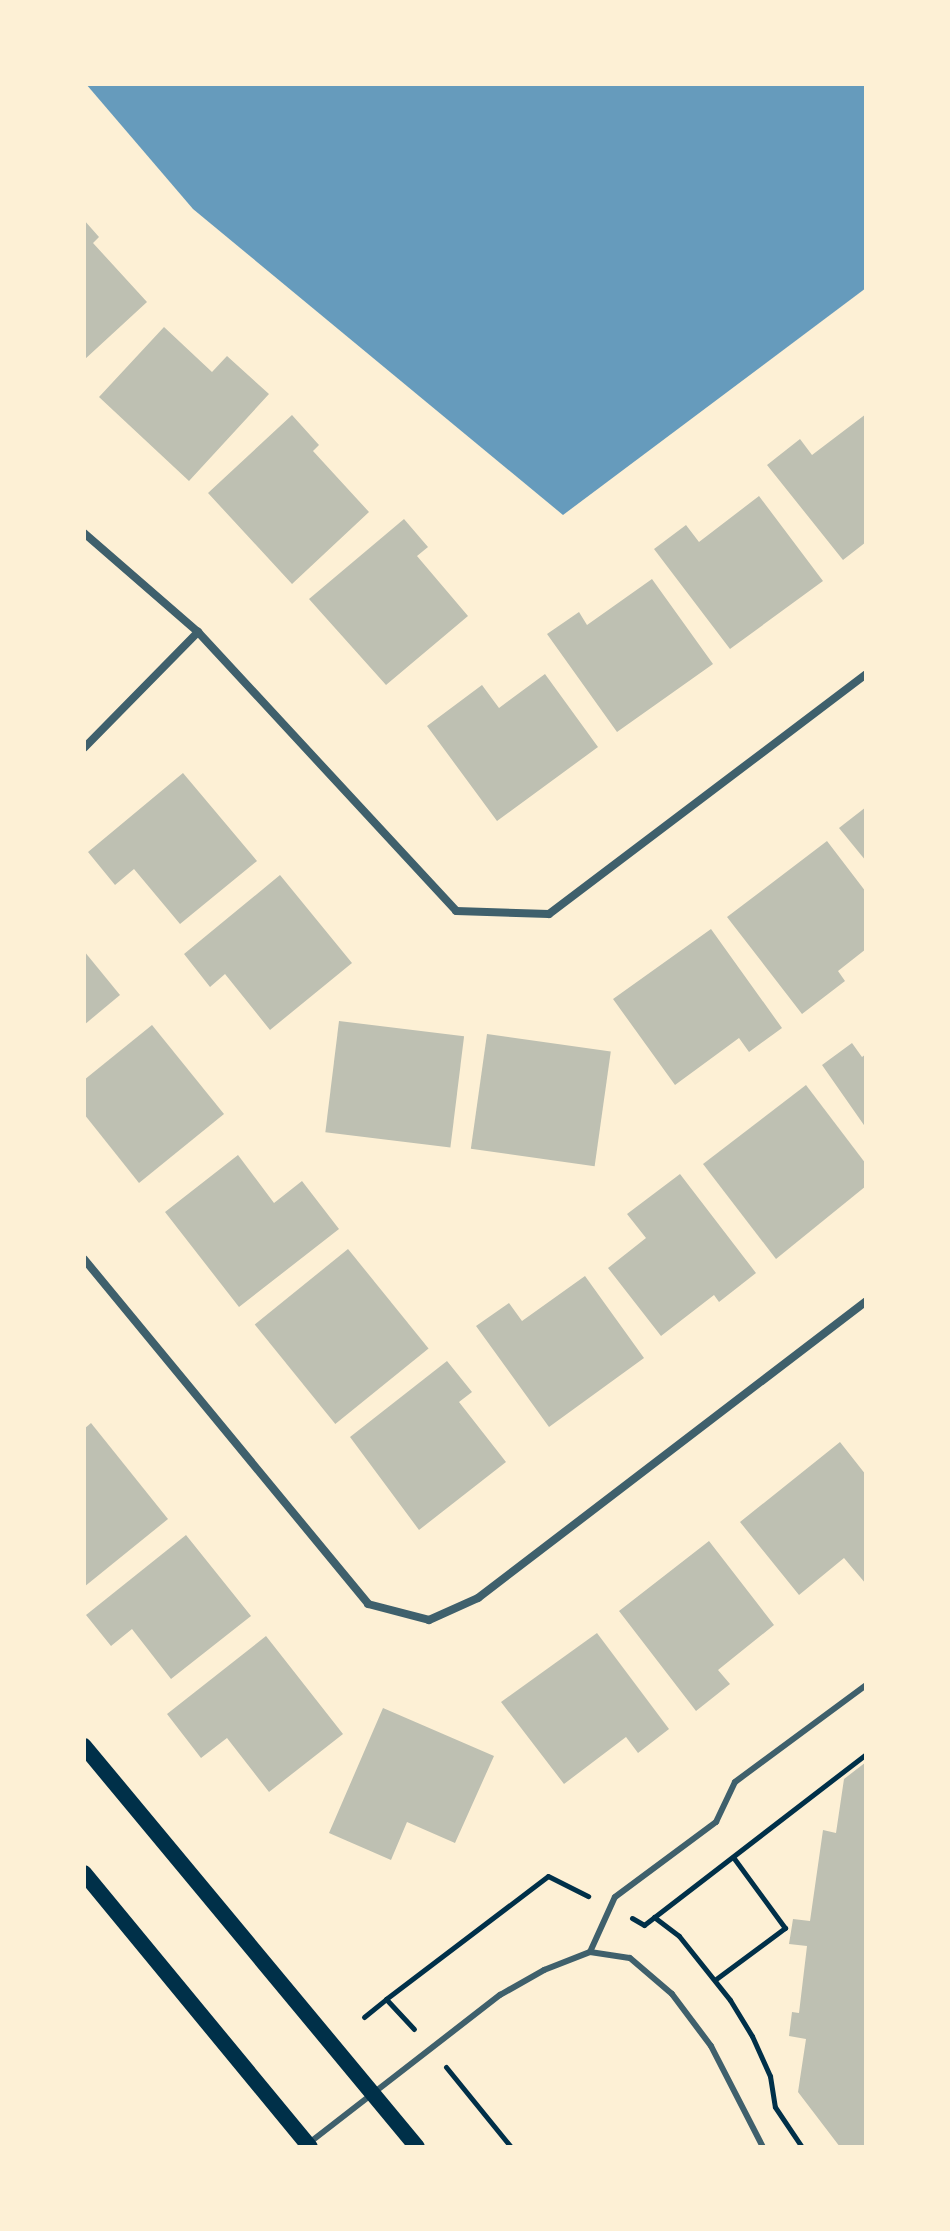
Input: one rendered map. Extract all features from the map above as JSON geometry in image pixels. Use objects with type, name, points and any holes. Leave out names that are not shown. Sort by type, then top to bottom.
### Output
[{"type":"main road","points":[[84,1746],[417,2147]]},
{"type":"main road","points":[[84,1873],[308,2145]]},
{"type":"street","points":[[84,533],[198,632],[456,911],[549,914],[866,674]]},
{"type":"street","points":[[84,748],[198,632]]},
{"type":"street","points":[[84,1259],[368,1604],[429,1620],[478,1598],[866,1301]]},
{"type":"lane","points":[[590,1952],[615,1897],[716,1822],[735,1782],[866,1685]]},
{"type":"lane","points":[[308,2145],[500,1995],[544,1970],[590,1952],[630,1958],[672,1994],[711,2046],[763,2147]]},
{"type":"path","points":[[716,1980],[788,1928],[733,1857]]},
{"type":"path","points":[[654,1917],[679,1936],[716,1980],[752,2036],[770,2076],[775,2107],[802,2147]]},
{"type":"path","points":[[364,2017],[386,1999],[430,2047],[511,2147]]},
{"type":"water","points":[[86,84],[866,84],[866,288],[563,515],[193,209]]},
{"type":"building","points":[[84,220],[99,237],[93,243],[147,302],[84,360]]},
{"type":"building","points":[[164,327],[212,372],[227,356],[269,394],[189,481],[99,397]]},
{"type":"building","points":[[866,414],[866,542],[843,560],[767,465],[800,439],[812,455]]},
{"type":"building","points":[[292,415],[319,445],[313,451],[369,512],[292,584],[208,493]]},
{"type":"building","points":[[759,496],[823,581],[730,649],[654,549],[686,525],[699,542]]},
{"type":"building","points":[[404,519],[428,547],[417,556],[468,616],[386,685],[309,599]]},
{"type":"building","points":[[652,579],[713,664],[617,732],[547,634],[579,612],[587,625]]},
{"type":"building","points":[[545,674],[598,747],[497,821],[427,726],[482,685],[499,708]]},
{"type":"building","points":[[183,773],[257,861],[180,924],[134,869],[115,885],[88,852]]},
{"type":"building","points":[[866,807],[866,861],[839,828]]},
{"type":"building","points":[[827,841],[866,892],[866,949],[838,971],[845,981],[802,1014],[727,917]]},
{"type":"building","points":[[280,875],[352,963],[270,1030],[225,974],[210,987],[184,954]]},
{"type":"building","points":[[711,929],[782,1028],[749,1052],[739,1038],[675,1085],[613,999]]},
{"type":"building","points":[[84,951],[120,995],[84,1025]]},
{"type":"building","points":[[339,1021],[464,1036],[450,1148],[325,1132]]},
{"type":"building","points":[[152,1025],[224,1114],[139,1183],[84,1114],[84,1080]]},
{"type":"building","points":[[487,1034],[611,1051],[595,1166],[471,1149]]},
{"type":"building","points":[[852,1043],[862,1057],[866,1054],[866,1128],[822,1065]]},
{"type":"building","points":[[806,1085],[866,1164],[866,1186],[776,1259],[703,1164]]},
{"type":"building","points":[[238,1155],[274,1203],[302,1181],[339,1229],[239,1307],[165,1212]]},
{"type":"building","points":[[680,1174],[756,1273],[719,1302],[714,1295],[661,1336],[608,1268],[646,1238],[627,1214]]},
{"type":"building","points":[[348,1249],[429,1348],[335,1424],[255,1325]]},
{"type":"building","points":[[585,1276],[644,1358],[549,1427],[476,1326],[509,1303],[522,1321]]},
{"type":"building","points":[[447,1361],[472,1392],[459,1402],[506,1462],[419,1530],[350,1437]]},
{"type":"building","points":[[91,1423],[168,1519],[84,1587],[84,1429]]},
{"type":"building","points":[[840,1442],[866,1475],[866,1584],[844,1558],[799,1595],[740,1522]]},
{"type":"building","points":[[186,1535],[251,1616],[171,1679],[132,1629],[111,1646],[86,1615]]},
{"type":"building","points":[[709,1541],[774,1625],[718,1670],[730,1684],[696,1711],[619,1611]]},
{"type":"building","points":[[597,1633],[669,1729],[638,1753],[626,1737],[564,1784],[501,1702]]},
{"type":"building","points":[[266,1636],[343,1734],[269,1792],[227,1738],[201,1758],[167,1714]]},
{"type":"building","points":[[383,1708],[494,1756],[455,1843],[407,1822],[391,1860],[329,1833]]},
{"type":"building","points":[[866,1762],[866,2147],[840,2147],[798,2092],[806,2039],[789,2036],[792,2012],[799,2013],[807,1946],[789,1944],[793,1919],[810,1921],[823,1830],[836,1833],[844,1779]]}]
